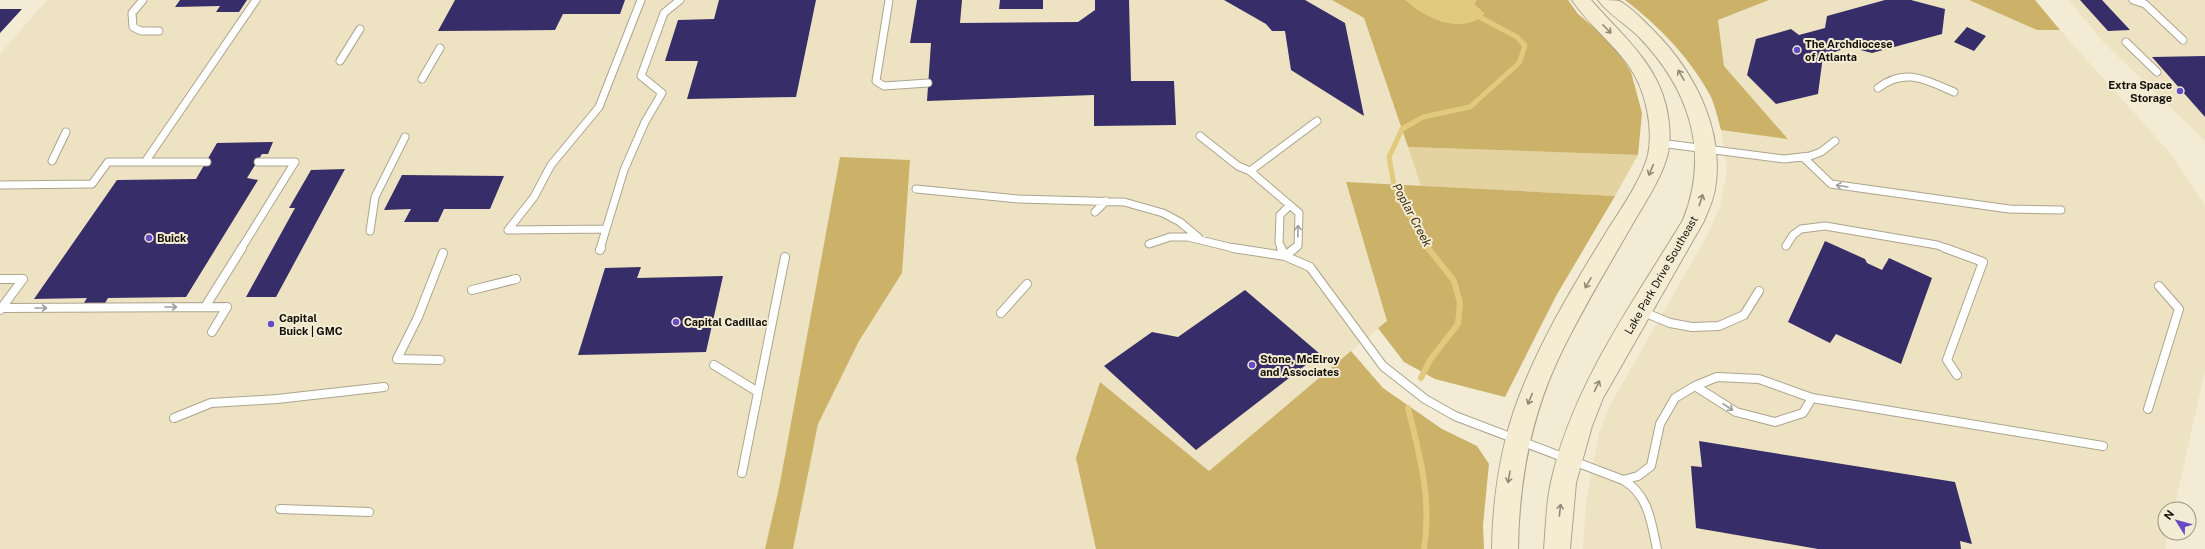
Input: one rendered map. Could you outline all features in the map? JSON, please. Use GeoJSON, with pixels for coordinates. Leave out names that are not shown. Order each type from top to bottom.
{"type":"FeatureCollection","features":[{"type":"Feature","properties":{"kind":"street"},"geometry":{"type":"LineString","coordinates":[[1505,549],[1505,513],[1517,439],[1525,412],[1546,360],[1646,182],[1658,155],[1658,115],[1653,93],[1644,72],[1625,46],[1581,0]]}},
{"type":"Feature","properties":{"kind":"street","name":"Lake Park Drive Southeast"},"geometry":{"type":"LineString","coordinates":[[1558,549],[1563,483],[1580,426],[1601,377],[1693,221],[1703,196],[1706,172],[1703,137],[1692,95],[1680,72],[1658,43],[1607,0]]}},
{"type":"Feature","properties":{"kind":"lane"},"geometry":{"type":"LineString","coordinates":[[143,0],[132,13],[133,27],[142,31],[159,31]]}},
{"type":"Feature","properties":{"kind":"lane"},"geometry":{"type":"LineString","coordinates":[[145,162],[256,0]]}},
{"type":"Feature","properties":{"kind":"lane"},"geometry":{"type":"LineString","coordinates":[[606,229],[508,230],[534,197],[551,165],[570,144],[599,106],[641,0]]}},
{"type":"Feature","properties":{"kind":"lane"},"geometry":{"type":"LineString","coordinates":[[600,250],[624,170],[646,122],[662,93],[641,76],[664,13],[680,0]]}},
{"type":"Feature","properties":{"kind":"lane"},"geometry":{"type":"LineString","coordinates":[[889,0],[876,82],[884,86],[928,83]]}},
{"type":"Feature","properties":{"kind":"lane"},"geometry":{"type":"LineString","coordinates":[[2133,0],[2145,4],[2183,40]]}},
{"type":"Feature","properties":{"kind":"lane"},"geometry":{"type":"LineString","coordinates":[[340,61],[360,29]]}},
{"type":"Feature","properties":{"kind":"lane"},"geometry":{"type":"LineString","coordinates":[[2126,42],[2157,72]]}},
{"type":"Feature","properties":{"kind":"lane"},"geometry":{"type":"LineString","coordinates":[[422,79],[440,48]]}},
{"type":"Feature","properties":{"kind":"lane"},"geometry":{"type":"LineString","coordinates":[[1878,88],[1887,80],[1900,76],[1918,77],[1954,92]]}},
{"type":"Feature","properties":{"kind":"lane"},"geometry":{"type":"LineString","coordinates":[[1250,171],[1317,121]]}},
{"type":"Feature","properties":{"kind":"lane"},"geometry":{"type":"LineString","coordinates":[[52,161],[66,132]]}},
{"type":"Feature","properties":{"kind":"lane"},"geometry":{"type":"LineString","coordinates":[[1200,136],[1238,166],[1250,171],[1299,213],[1298,246],[1285,256]]}},
{"type":"Feature","properties":{"kind":"lane"},"geometry":{"type":"LineString","coordinates":[[370,231],[375,197],[406,137]]}},
{"type":"Feature","properties":{"kind":"lane"},"geometry":{"type":"LineString","coordinates":[[1659,143],[1784,159],[1803,157],[1821,152],[1835,141]]}},
{"type":"Feature","properties":{"kind":"lane"},"geometry":{"type":"LineString","coordinates":[[1803,157],[1831,184],[2009,209],[2061,210]]}},
{"type":"Feature","properties":{"kind":"lane"},"geometry":{"type":"LineString","coordinates":[[0,184],[92,184],[108,162],[207,162]]}},
{"type":"Feature","properties":{"kind":"lane"},"geometry":{"type":"LineString","coordinates":[[205,307],[296,162],[258,162]]}},
{"type":"Feature","properties":{"kind":"lane"},"geometry":{"type":"LineString","coordinates":[[916,188],[1020,199],[1106,201],[1160,212],[1180,222],[1201,240]]}},
{"type":"Feature","properties":{"kind":"lane"},"geometry":{"type":"LineString","coordinates":[[1095,212],[1106,201]]}},
{"type":"Feature","properties":{"kind":"lane"},"geometry":{"type":"LineString","coordinates":[[1285,256],[1279,243],[1280,215],[1290,205]]}},
{"type":"Feature","properties":{"kind":"lane"},"geometry":{"type":"LineString","coordinates":[[1786,246],[1793,234],[1807,226],[1825,226],[1937,245],[1983,262],[1947,360],[1957,375]]}},
{"type":"Feature","properties":{"kind":"lane"},"geometry":{"type":"LineString","coordinates":[[1149,244],[1170,237],[1188,237],[1249,252],[1285,256],[1310,266],[1383,366],[1436,407],[1455,416],[1623,480],[1637,487],[1649,510],[1657,549]]}},
{"type":"Feature","properties":{"kind":"lane"},"geometry":{"type":"LineString","coordinates":[[440,360],[397,359],[418,317],[443,253]]}},
{"type":"Feature","properties":{"kind":"lane"},"geometry":{"type":"LineString","coordinates":[[742,473],[785,257]]}},
{"type":"Feature","properties":{"kind":"lane"},"geometry":{"type":"LineString","coordinates":[[0,279],[23,279],[1,309]]}},
{"type":"Feature","properties":{"kind":"lane"},"geometry":{"type":"LineString","coordinates":[[472,290],[516,279]]}},
{"type":"Feature","properties":{"kind":"lane"},"geometry":{"type":"LineString","coordinates":[[1001,313],[1027,284]]}},
{"type":"Feature","properties":{"kind":"lane"},"geometry":{"type":"LineString","coordinates":[[2148,409],[2179,309],[2159,286]]}},
{"type":"Feature","properties":{"kind":"lane"},"geometry":{"type":"LineString","coordinates":[[1640,311],[1670,323],[1692,327],[1719,326],[1744,315],[1759,291]]}},
{"type":"Feature","properties":{"kind":"lane"},"geometry":{"type":"LineString","coordinates":[[1,309],[227,306],[212,332]]}},
{"type":"Feature","properties":{"kind":"lane"},"geometry":{"type":"LineString","coordinates":[[714,366],[758,392]]}},
{"type":"Feature","properties":{"kind":"lane"},"geometry":{"type":"LineString","coordinates":[[1623,480],[1638,476],[1651,466],[1660,424],[1675,398],[1695,386],[1717,377],[1759,379],[1812,398],[2103,446]]}},
{"type":"Feature","properties":{"kind":"lane"},"geometry":{"type":"LineString","coordinates":[[1695,386],[1736,412],[1775,422],[1803,413],[1812,398]]}},
{"type":"Feature","properties":{"kind":"lane"},"geometry":{"type":"LineString","coordinates":[[174,418],[211,402],[277,399],[384,387]]}},
{"type":"Feature","properties":{"kind":"lane"},"geometry":{"type":"LineString","coordinates":[[280,508],[369,512]]}},
{"type":"Feature","properties":{"kind":"shaded area"},"geometry":{"type":"Polygon","coordinates":[[[47,0],[1332,0],[1364,18],[1421,186],[1346,183],[1387,321],[1209,471],[1100,382],[1076,458],[1096,549],[793,549],[818,424],[859,341],[902,273],[910,161],[840,157],[779,488],[765,549],[0,549],[0,54],[47,0]]]}},
{"type":"Feature","properties":{"kind":"shaded area"},"geometry":{"type":"Polygon","coordinates":[[[1332,0],[1406,0],[1415,8],[1443,22],[1484,14],[1474,4],[1476,0],[1568,0],[1578,14],[1611,42],[1631,72],[1642,113],[1638,155],[1408,147],[1364,18],[1332,0]]]}},
{"type":"Feature","properties":{"kind":"shaded area"},"geometry":{"type":"Polygon","coordinates":[[[1406,0],[1476,0],[1474,4],[1484,14],[1465,24],[1455,24],[1433,18],[1414,7],[1406,0]]]}},
{"type":"Feature","properties":{"kind":"shaded area"},"geometry":{"type":"Polygon","coordinates":[[[1625,0],[1769,0],[1718,20],[1724,66],[1788,139],[1721,130],[1710,95],[1693,68],[1683,55],[1650,20],[1625,0]]]}},
{"type":"Feature","properties":{"kind":"shaded area"},"geometry":{"type":"Polygon","coordinates":[[[1769,0],[1969,0],[2037,30],[2060,30],[2170,153],[2205,205],[2205,370],[2176,501],[2157,501],[2157,541],[2166,541],[2165,549],[1583,549],[1586,503],[1599,434],[1609,407],[1708,234],[1720,206],[1727,170],[1721,130],[1788,138],[1724,66],[1718,20],[1769,0]]]}},
{"type":"Feature","properties":{"kind":"shaded area"},"geometry":{"type":"Polygon","coordinates":[[[1969,0],[2035,0],[2060,30],[2037,30],[1969,0]]]}},
{"type":"Feature","properties":{"kind":"shaded area","name":"Extra Space Storage"},"geometry":{"type":"Polygon","coordinates":[[[2069,0],[2205,0],[2205,141],[2103,42],[2069,0]]]}},
{"type":"Feature","properties":{"kind":"shaded area"},"geometry":{"type":"Polygon","coordinates":[[[1408,147],[1638,155],[1615,196],[1421,186],[1408,147]]]}},
{"type":"Feature","properties":{"kind":"shaded area"},"geometry":{"type":"Polygon","coordinates":[[[840,157],[910,160],[902,273],[859,341],[818,424],[793,549],[765,549],[779,488],[840,157]]]}},
{"type":"Feature","properties":{"kind":"shaded area"},"geometry":{"type":"Polygon","coordinates":[[[1346,182],[1615,196],[1556,296],[1505,397],[1435,379],[1404,362],[1378,328],[1387,321],[1346,182]]]}},
{"type":"Feature","properties":{"kind":"shaded area"},"geometry":{"type":"Polygon","coordinates":[[[1351,351],[1383,388],[1442,429],[1477,446],[1489,464],[1483,525],[1484,549],[1096,549],[1076,458],[1100,382],[1209,471],[1351,351]]]}},
{"type":"Feature","properties":{"kind":"building"},"geometry":{"type":"Polygon","coordinates":[[[180,0],[247,0],[239,12],[216,12],[220,6],[175,7],[180,0]]]}},
{"type":"Feature","properties":{"kind":"building"},"geometry":{"type":"Polygon","coordinates":[[[455,0],[625,0],[620,14],[563,14],[555,30],[438,31],[455,0]]]}},
{"type":"Feature","properties":{"kind":"building"},"geometry":{"type":"Polygon","coordinates":[[[719,0],[816,0],[796,97],[687,99],[698,61],[665,61],[678,20],[714,19],[719,0]]]}},
{"type":"Feature","properties":{"kind":"building"},"geometry":{"type":"Polygon","coordinates":[[[917,0],[962,0],[960,23],[1078,22],[1095,10],[1095,0],[1129,0],[1131,81],[1174,81],[1176,125],[1094,126],[1094,95],[927,101],[931,43],[910,43],[917,0]]]}},
{"type":"Feature","properties":{"kind":"building"},"geometry":{"type":"Polygon","coordinates":[[[1000,0],[1043,0],[1043,9],[999,9],[1000,0]]]}},
{"type":"Feature","properties":{"kind":"building"},"geometry":{"type":"Polygon","coordinates":[[[1224,0],[1305,0],[1345,23],[1364,116],[1291,70],[1285,31],[1272,31],[1266,24],[1224,0]]]}},
{"type":"Feature","properties":{"kind":"building","name":"The Archdiocese of Atlanta"},"geometry":{"type":"Polygon","coordinates":[[[1885,0],[1911,0],[1945,9],[1942,34],[1872,53],[1849,47],[1823,56],[1818,94],[1776,104],[1747,75],[1756,39],[1791,29],[1799,35],[1825,28],[1827,16],[1885,0]]]}},
{"type":"Feature","properties":{"kind":"building"},"geometry":{"type":"Polygon","coordinates":[[[2080,0],[2102,0],[2130,30],[2108,31],[2080,0]]]}},
{"type":"Feature","properties":{"kind":"building"},"geometry":{"type":"Polygon","coordinates":[[[0,9],[22,9],[0,33],[0,9]]]}},
{"type":"Feature","properties":{"kind":"building"},"geometry":{"type":"Polygon","coordinates":[[[1967,27],[1986,36],[1974,51],[1954,42],[1967,27]]]}},
{"type":"Feature","properties":{"kind":"building"},"geometry":{"type":"Polygon","coordinates":[[[2205,56],[2205,117],[2152,57],[2205,56]]]}},
{"type":"Feature","properties":{"kind":"building","name":"Buick"},"geometry":{"type":"Polygon","coordinates":[[[273,142],[268,154],[262,154],[247,178],[258,180],[186,297],[108,298],[104,305],[82,306],[87,298],[34,299],[117,180],[196,179],[217,143],[273,142]]]}},
{"type":"Feature","properties":{"kind":"building"},"geometry":{"type":"Polygon","coordinates":[[[345,169],[276,297],[246,297],[295,208],[289,208],[311,170],[345,169]]]}},
{"type":"Feature","properties":{"kind":"building"},"geometry":{"type":"Polygon","coordinates":[[[402,175],[504,176],[490,209],[444,209],[438,222],[404,222],[411,209],[384,210],[402,175]]]}},
{"type":"Feature","properties":{"kind":"building"},"geometry":{"type":"Polygon","coordinates":[[[1825,241],[1865,259],[1867,263],[1882,270],[1889,258],[1932,278],[1901,364],[1836,334],[1830,343],[1788,322],[1825,241]]]}},
{"type":"Feature","properties":{"kind":"building"},"geometry":{"type":"Polygon","coordinates":[[[641,267],[637,278],[723,276],[706,352],[578,355],[605,268],[641,267]]]}},
{"type":"Feature","properties":{"kind":"building"},"geometry":{"type":"Polygon","coordinates":[[[1245,290],[1320,354],[1196,450],[1104,366],[1152,332],[1178,337],[1245,290]]]}},
{"type":"Feature","properties":{"kind":"building"},"geometry":{"type":"Polygon","coordinates":[[[1699,441],[1955,482],[1972,544],[1960,541],[1961,549],[1818,549],[1696,528],[1691,466],[1702,467],[1699,441]]]}},
{"type":"Feature","properties":{"kind":"waterway","name":"Poplar Creek"},"geometry":{"type":"LineString","coordinates":[[1429,249],[1423,241],[1394,185],[1389,157],[1402,129],[1423,117],[1470,107],[1519,63],[1525,46],[1517,37],[1474,14]]}},
{"type":"Feature","properties":{"kind":"waterway","name":"Poplar Creek"},"geometry":{"type":"LineString","coordinates":[[1421,378],[1430,360],[1458,324],[1460,303],[1454,281],[1428,248]]}},
{"type":"Feature","properties":{"kind":"waterway","name":"Poplar Creek"},"geometry":{"type":"LineString","coordinates":[[1408,408],[1424,478],[1427,513],[1424,549]]}},
{"type":"Feature","properties":{"kind":"place","name":"The Archdiocese of Atlanta"},"geometry":{"type":"Point","coordinates":[1797,50]}},
{"type":"Feature","properties":{"kind":"place","name":"Extra Space Storage"},"geometry":{"type":"Point","coordinates":[2180,91]}},
{"type":"Feature","properties":{"kind":"place","name":"Buick"},"geometry":{"type":"Point","coordinates":[149,238]}},
{"type":"Feature","properties":{"kind":"place","name":"Capital Cadillac"},"geometry":{"type":"Point","coordinates":[676,322]}},
{"type":"Feature","properties":{"kind":"place","name":"Capital Buick | GMC"},"geometry":{"type":"Point","coordinates":[271,324]}},
{"type":"Feature","properties":{"kind":"place","name":"Stone, McElroy and Associates"},"geometry":{"type":"Point","coordinates":[1252,365]}}]}
